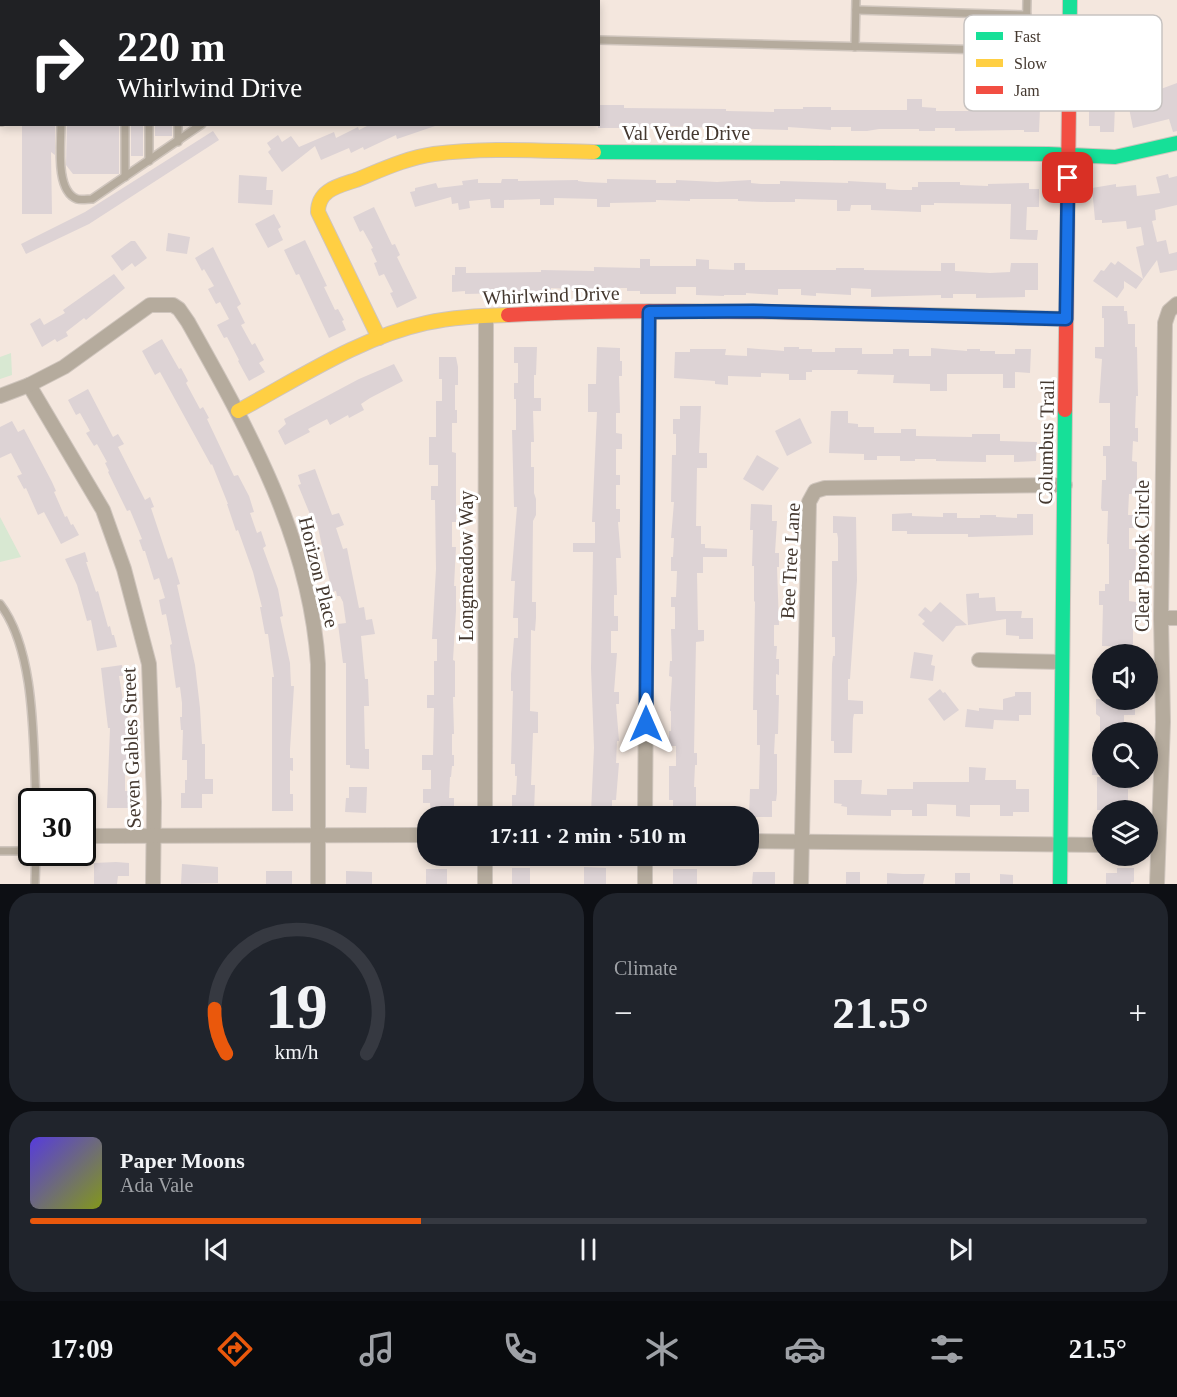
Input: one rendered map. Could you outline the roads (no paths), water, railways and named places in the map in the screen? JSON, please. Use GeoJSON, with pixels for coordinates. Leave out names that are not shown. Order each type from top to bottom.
{"type":"FeatureCollection","features":[{"type":"Feature","properties":{"kind":"street","name":"Columbus Trail"},"geometry":{"type":"LineString","coordinates":[[1070,0],[1070,15]]}},
{"type":"Feature","properties":{"kind":"street","name":"Columbus Trail"},"geometry":{"type":"LineString","coordinates":[[1060,884],[1068,111]]}},
{"type":"Feature","properties":{"kind":"street","name":"Val Verde Drive"},"geometry":{"type":"LineString","coordinates":[[379,338],[318,212],[318,204],[326,191],[406,160],[433,154],[474,151],[1115,157],[1177,142]]}},
{"type":"Feature","properties":{"kind":"street","name":"Clear Brook Circle"},"geometry":{"type":"LineString","coordinates":[[1157,800],[1163,722],[1161,618],[1165,323],[1169,311],[1177,304]]}},
{"type":"Feature","properties":{"kind":"street","name":"Horizon Place"},"geometry":{"type":"LineString","coordinates":[[29,385],[64,367],[150,305],[173,305],[179,309],[188,322],[261,457],[292,532],[316,629],[318,884]]}},
{"type":"Feature","properties":{"kind":"street","name":"Whirlwind Drive"},"geometry":{"type":"LineString","coordinates":[[238,411],[347,352],[379,338],[426,323],[486,316],[753,311],[1066,319]]}},
{"type":"Feature","properties":{"kind":"street"},"geometry":{"type":"LineString","coordinates":[[645,806],[649,312]]}},
{"type":"Feature","properties":{"kind":"street","name":"Longmeadow Way"},"geometry":{"type":"LineString","coordinates":[[485,806],[486,316]]}},
{"type":"Feature","properties":{"kind":"street"},"geometry":{"type":"LineString","coordinates":[[0,396],[29,385]]}},
{"type":"Feature","properties":{"kind":"street","name":"Seven Gables Street"},"geometry":{"type":"LineString","coordinates":[[29,385],[103,510],[124,569],[149,664],[153,884]]}},
{"type":"Feature","properties":{"kind":"street"},"geometry":{"type":"LineString","coordinates":[[1162,458],[1177,458]]}},
{"type":"Feature","properties":{"kind":"street","name":"Bee Tree Lane"},"geometry":{"type":"LineString","coordinates":[[801,884],[810,502],[814,491],[825,488],[1065,485]]}},
{"type":"Feature","properties":{"kind":"street"},"geometry":{"type":"LineString","coordinates":[[1161,618],[1177,618]]}},
{"type":"Feature","properties":{"kind":"street"},"geometry":{"type":"LineString","coordinates":[[979,660],[1062,662]]}},
{"type":"Feature","properties":{"kind":"street"},"geometry":{"type":"LineString","coordinates":[[96,836],[417,835]]}},
{"type":"Feature","properties":{"kind":"street"},"geometry":{"type":"LineString","coordinates":[[759,841],[1092,845]]}},
{"type":"Feature","properties":{"kind":"street"},"geometry":{"type":"LineString","coordinates":[[485,866],[485,884]]}},
{"type":"Feature","properties":{"kind":"street"},"geometry":{"type":"LineString","coordinates":[[645,866],[645,884]]}},
{"type":"Feature","properties":{"kind":"street","name":"Clear Brook Circle"},"geometry":{"type":"LineString","coordinates":[[1155,866],[1157,884]]}},
{"type":"Feature","properties":{"kind":"lane"},"geometry":{"type":"LineString","coordinates":[[855,47],[856,0]]}},
{"type":"Feature","properties":{"kind":"lane"},"geometry":{"type":"LineString","coordinates":[[856,10],[1026,15],[1027,0]]}},
{"type":"Feature","properties":{"kind":"lane"},"geometry":{"type":"LineString","coordinates":[[600,40],[964,50]]}},
{"type":"Feature","properties":{"kind":"lane"},"geometry":{"type":"LineString","coordinates":[[61,126],[61,177],[68,191],[78,199],[92,199],[199,126]]}},
{"type":"Feature","properties":{"kind":"lane"},"geometry":{"type":"LineString","coordinates":[[125,126],[125,177]]}},
{"type":"Feature","properties":{"kind":"lane"},"geometry":{"type":"LineString","coordinates":[[149,126],[149,161]]}},
{"type":"Feature","properties":{"kind":"lane"},"geometry":{"type":"LineString","coordinates":[[178,126],[178,142]]}},
{"type":"Feature","properties":{"kind":"lane"},"geometry":{"type":"LineString","coordinates":[[1,604],[18,638],[31,699],[35,788]]}},
{"type":"Feature","properties":{"kind":"lane"},"geometry":{"type":"LineString","coordinates":[[0,851],[18,851]]}},
{"type":"Feature","properties":{"kind":"lane"},"geometry":{"type":"LineString","coordinates":[[35,884],[36,866]]}}]}
